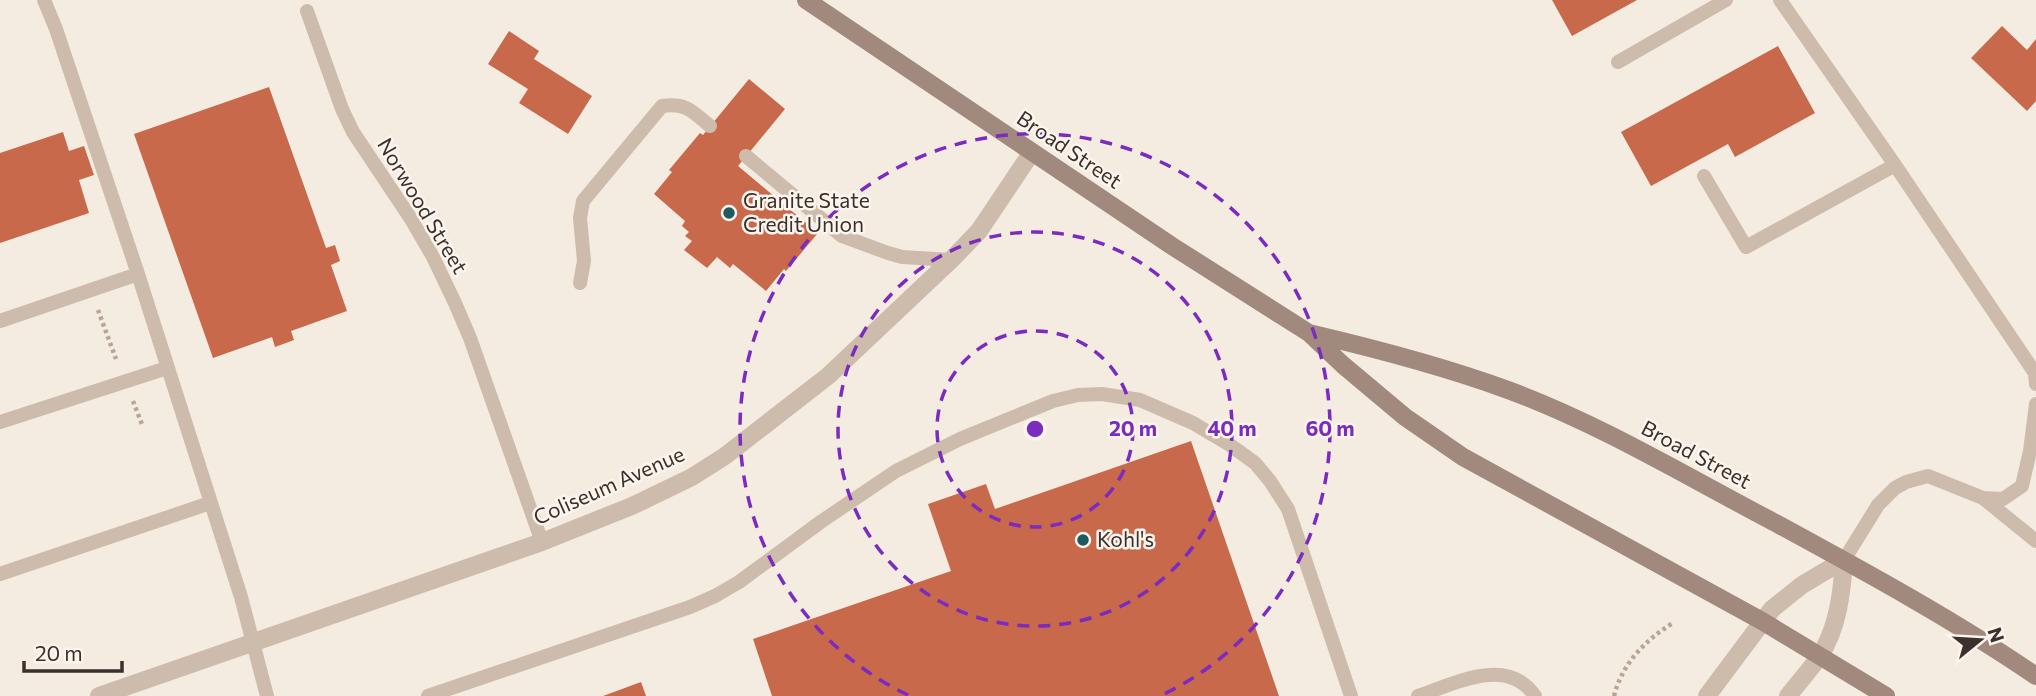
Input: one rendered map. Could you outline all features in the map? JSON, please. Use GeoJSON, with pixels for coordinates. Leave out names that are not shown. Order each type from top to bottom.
{"type":"FeatureCollection","features":[{"type":"Feature","properties":{"kind":"main road","name":"Broad Street"},"geometry":{"type":"LineString","coordinates":[[806,0],[1213,273],[1309,333],[1405,417],[1463,457],[1762,621],[1886,696]]}},
{"type":"Feature","properties":{"kind":"main road","name":"Broad Street"},"geometry":{"type":"LineString","coordinates":[[1309,333],[1451,370],[1542,404],[1614,437],[1844,560],[2036,676]]}},
{"type":"Feature","properties":{"kind":"street","name":"Coliseum Avenue"},"geometry":{"type":"LineString","coordinates":[[99,696],[542,541],[632,506],[692,477],[725,456],[828,376],[951,260],[979,231],[1032,152]]}},
{"type":"Feature","properties":{"kind":"street"},"geometry":{"type":"LineString","coordinates":[[1707,696],[1762,621],[1780,603],[1802,585],[1844,560]]}},
{"type":"Feature","properties":{"kind":"street"},"geometry":{"type":"LineString","coordinates":[[1788,696],[1820,656],[1834,624],[1844,560]]}},
{"type":"Feature","properties":{"kind":"lane"},"geometry":{"type":"LineString","coordinates":[[44,0],[138,274],[241,597],[267,696]]}},
{"type":"Feature","properties":{"kind":"lane"},"geometry":{"type":"LineString","coordinates":[[1618,62],[1726,0]]}},
{"type":"Feature","properties":{"kind":"lane"},"geometry":{"type":"LineString","coordinates":[[1780,0],[2036,375]]}},
{"type":"Feature","properties":{"kind":"lane","name":"Norwood Street"},"geometry":{"type":"LineString","coordinates":[[307,11],[342,109],[353,132],[411,219],[455,303],[542,541]]}},
{"type":"Feature","properties":{"kind":"lane"},"geometry":{"type":"LineString","coordinates":[[580,283],[584,261],[580,218],[583,201],[662,106],[676,104],[691,111],[710,126]]}},
{"type":"Feature","properties":{"kind":"lane"},"geometry":{"type":"LineString","coordinates":[[746,156],[842,236],[888,254],[951,260]]}},
{"type":"Feature","properties":{"kind":"lane"},"geometry":{"type":"LineString","coordinates":[[1704,176],[1746,247],[1895,165]]}},
{"type":"Feature","properties":{"kind":"lane"},"geometry":{"type":"LineString","coordinates":[[0,321],[138,274]]}},
{"type":"Feature","properties":{"kind":"lane"},"geometry":{"type":"LineString","coordinates":[[0,422],[167,368]]}},
{"type":"Feature","properties":{"kind":"lane"},"geometry":{"type":"LineString","coordinates":[[428,696],[690,607],[715,596],[739,582],[896,471],[960,439],[1053,401],[1078,395],[1102,394],[1140,400],[1193,423],[1255,463],[1270,481],[1288,509],[1351,696]]}},
{"type":"Feature","properties":{"kind":"lane"},"geometry":{"type":"LineString","coordinates":[[1983,498],[2003,499],[2022,486],[2036,404]]}},
{"type":"Feature","properties":{"kind":"lane"},"geometry":{"type":"LineString","coordinates":[[1844,560],[1878,505],[1895,488],[1928,476],[1983,498],[2036,541]]}},
{"type":"Feature","properties":{"kind":"lane"},"geometry":{"type":"LineString","coordinates":[[0,574],[211,503]]}},
{"type":"Feature","properties":{"kind":"lane"},"geometry":{"type":"LineString","coordinates":[[1418,696],[1482,675],[1493,674],[1524,683],[1535,696]]}},
{"type":"Feature","properties":{"kind":"path"},"geometry":{"type":"LineString","coordinates":[[98,310],[116,359]]}},
{"type":"Feature","properties":{"kind":"path"},"geometry":{"type":"LineString","coordinates":[[131,398],[143,427]]}},
{"type":"Feature","properties":{"kind":"path"},"geometry":{"type":"LineString","coordinates":[[1614,696],[1620,675],[1630,660],[1673,623]]}},
{"type":"Feature","properties":{"kind":"building"},"geometry":{"type":"Polygon","coordinates":[[[1552,0],[1637,0],[1572,36],[1552,0]]]}},
{"type":"Feature","properties":{"kind":"building"},"geometry":{"type":"Polygon","coordinates":[[[2002,26],[2027,50],[2036,39],[2036,101],[2027,111],[1971,58],[2002,26]]]}},
{"type":"Feature","properties":{"kind":"building"},"geometry":{"type":"Polygon","coordinates":[[[509,31],[539,51],[534,59],[592,96],[568,134],[519,103],[528,89],[488,64],[509,31]]]}},
{"type":"Feature","properties":{"kind":"building"},"geometry":{"type":"Polygon","coordinates":[[[1778,46],[1815,113],[1735,157],[1728,144],[1651,186],[1621,132],[1778,46]]]}},
{"type":"Feature","properties":{"kind":"building"},"geometry":{"type":"Polygon","coordinates":[[[749,79],[785,109],[738,166],[818,233],[766,291],[733,264],[730,268],[717,257],[707,268],[684,250],[692,241],[685,236],[689,232],[682,226],[685,221],[654,194],[672,172],[669,170],[700,133],[703,135],[749,79]]]}},
{"type":"Feature","properties":{"kind":"building"},"geometry":{"type":"Polygon","coordinates":[[[269,87],[326,248],[335,245],[340,261],[331,265],[347,311],[291,331],[294,340],[275,347],[272,337],[213,358],[134,134],[269,87]]]}},
{"type":"Feature","properties":{"kind":"building"},"geometry":{"type":"Polygon","coordinates":[[[63,132],[69,151],[84,146],[94,175],[79,180],[89,213],[0,243],[0,153],[63,132]]]}},
{"type":"Feature","properties":{"kind":"building","name":"Kohl's"},"geometry":{"type":"Polygon","coordinates":[[[1191,441],[1279,696],[772,696],[753,639],[951,571],[928,504],[986,484],[995,509],[1191,441]]]}},
{"type":"Feature","properties":{"kind":"building"},"geometry":{"type":"Polygon","coordinates":[[[641,682],[646,696],[603,696],[641,682]]]}},
{"type":"Feature","properties":{"kind":"place","name":"Granite State Credit Union"},"geometry":{"type":"Point","coordinates":[729,213]}},
{"type":"Feature","properties":{"kind":"place","name":"Kohl's"},"geometry":{"type":"Point","coordinates":[1083,540]}}]}
